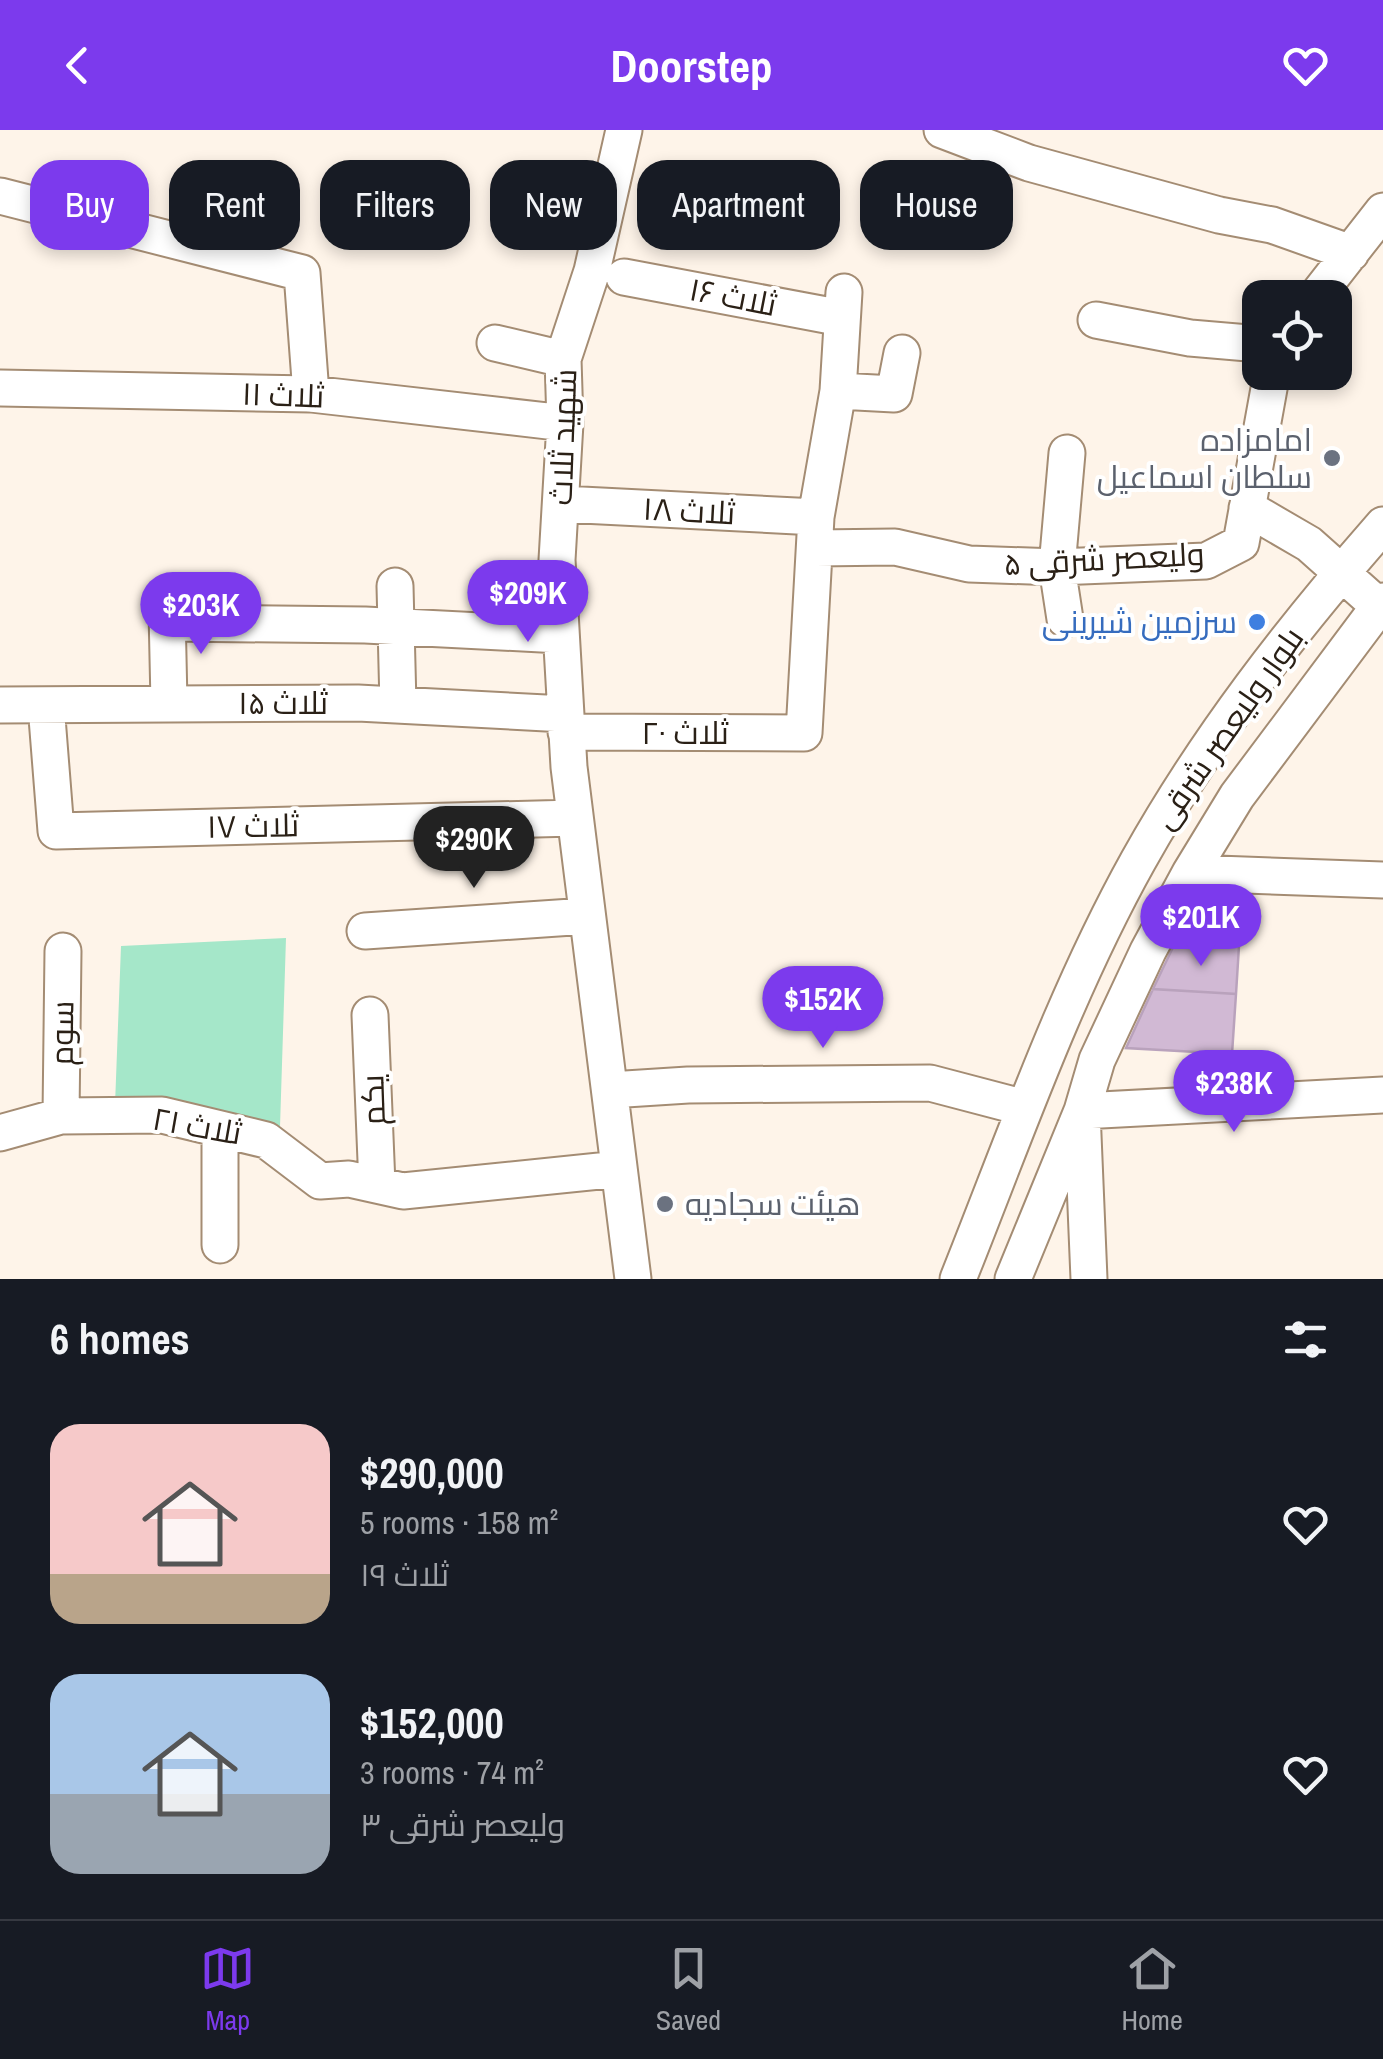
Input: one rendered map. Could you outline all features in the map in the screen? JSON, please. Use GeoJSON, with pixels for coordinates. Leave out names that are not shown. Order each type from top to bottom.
{"type":"FeatureCollection","features":[{"type":"Feature","properties":{"kind":"street","name":"شهید ثلاث"},"geometry":{"type":"LineString","coordinates":[[624,130],[592,272],[563,359],[565,423],[557,560],[575,818],[632,1279]]}},
{"type":"Feature","properties":{"kind":"street"},"geometry":{"type":"LineString","coordinates":[[942,130],[1028,163],[1219,215],[1272,225],[1352,252]]}},
{"type":"Feature","properties":{"kind":"street"},"geometry":{"type":"LineString","coordinates":[[0,196],[302,273],[312,394]]}},
{"type":"Feature","properties":{"kind":"street"},"geometry":{"type":"LineString","coordinates":[[1329,280],[1383,210]]}},
{"type":"Feature","properties":{"kind":"street","name":"ثلاث ۱۶"},"geometry":{"type":"LineString","coordinates":[[624,277],[843,305],[838,391]]}},
{"type":"Feature","properties":{"kind":"street"},"geometry":{"type":"LineString","coordinates":[[1096,320],[1190,338],[1242,342]]}},
{"type":"Feature","properties":{"kind":"street"},"geometry":{"type":"LineString","coordinates":[[495,343],[563,359]]}},
{"type":"Feature","properties":{"kind":"street"},"geometry":{"type":"LineString","coordinates":[[816,533],[838,391],[894,394],[902,353]]}},
{"type":"Feature","properties":{"kind":"street","name":"ثلاث ۱۱"},"geometry":{"type":"LineString","coordinates":[[0,388],[312,394],[565,423]]}},
{"type":"Feature","properties":{"kind":"street"},"geometry":{"type":"LineString","coordinates":[[1269,390],[1247,508],[1309,544],[1381,606]]}},
{"type":"Feature","properties":{"kind":"street"},"geometry":{"type":"LineString","coordinates":[[1065,619],[1057,566],[1067,453]]}},
{"type":"Feature","properties":{"kind":"street","name":"ثلاث ۱۸"},"geometry":{"type":"LineString","coordinates":[[562,504],[816,533]]}},
{"type":"Feature","properties":{"kind":"street","name":"ولیعصر شرقی ۵"},"geometry":{"type":"LineString","coordinates":[[816,533],[896,546],[968,564],[1057,566],[1206,561],[1241,543],[1247,508]]}},
{"type":"Feature","properties":{"kind":"street","name":"بلوار ولیعصر شرقی"},"geometry":{"type":"LineString","coordinates":[[958,1279],[1052,1040],[1155,832],[1191,771],[1246,692],[1383,525]]}},
{"type":"Feature","properties":{"kind":"street","name":"ثلاث ۲۰"},"geometry":{"type":"LineString","coordinates":[[566,723],[804,734],[816,533]]}},
{"type":"Feature","properties":{"kind":"street"},"geometry":{"type":"LineString","coordinates":[[396,586],[398,705]]}},
{"type":"Feature","properties":{"kind":"street","name":"بلوار ولیعصر شرقی"},"geometry":{"type":"LineString","coordinates":[[1013,1279],[1082,1111],[1097,1060],[1190,873],[1237,796],[1381,606]]}},
{"type":"Feature","properties":{"kind":"street"},"geometry":{"type":"LineString","coordinates":[[169,703],[168,617],[560,636]]}},
{"type":"Feature","properties":{"kind":"street","name":"ثلاث ۱۷"},"geometry":{"type":"LineString","coordinates":[[46,705],[56,830],[575,818]]}},
{"type":"Feature","properties":{"kind":"street","name":"ثلاث ۱۵"},"geometry":{"type":"LineString","coordinates":[[0,706],[398,705],[566,723]]}},
{"type":"Feature","properties":{"kind":"street"},"geometry":{"type":"LineString","coordinates":[[1190,873],[1383,880]]}},
{"type":"Feature","properties":{"kind":"street"},"geometry":{"type":"LineString","coordinates":[[365,931],[587,916]]}},
{"type":"Feature","properties":{"kind":"street","name":"سوم"},"geometry":{"type":"LineString","coordinates":[[60,1116],[63,951]]}},
{"type":"Feature","properties":{"kind":"street","name":"یکم"},"geometry":{"type":"LineString","coordinates":[[370,1015],[376,1186]]}},
{"type":"Feature","properties":{"kind":"street"},"geometry":{"type":"LineString","coordinates":[[610,1090],[688,1085],[930,1083],[1026,1108]]}},
{"type":"Feature","properties":{"kind":"street"},"geometry":{"type":"LineString","coordinates":[[1089,1279],[1082,1111],[1383,1095]]}},
{"type":"Feature","properties":{"kind":"street","name":"ثلاث ۲۱"},"geometry":{"type":"LineString","coordinates":[[0,1133],[60,1116],[162,1116],[266,1140],[320,1180],[349,1179],[403,1191],[619,1169]]}},
{"type":"Feature","properties":{"kind":"street"},"geometry":{"type":"LineString","coordinates":[[220,1128],[220,1245]]}},
{"type":"Feature","properties":{"kind":"green space"},"geometry":{"type":"Polygon","coordinates":[[[286,938],[280,1127],[188,1107],[115,1105],[121,946],[286,938]]]}},
{"type":"Feature","properties":{"kind":"building"},"geometry":{"type":"Polygon","coordinates":[[[1175,943],[1239,946],[1236,994],[1153,989],[1175,943]]]}},
{"type":"Feature","properties":{"kind":"building"},"geometry":{"type":"Polygon","coordinates":[[[1153,989],[1236,994],[1232,1054],[1126,1048],[1153,989]]]}},
{"type":"Feature","properties":{"kind":"place","name":"امامزاده سلطان اسماعیل"},"geometry":{"type":"Point","coordinates":[1332,458]}},
{"type":"Feature","properties":{"kind":"place","name":"سرزمین شیرینی"},"geometry":{"type":"Point","coordinates":[1257,622]}},
{"type":"Feature","properties":{"kind":"place","name":"هیئت سجادیه"},"geometry":{"type":"Point","coordinates":[665,1204]}}]}
